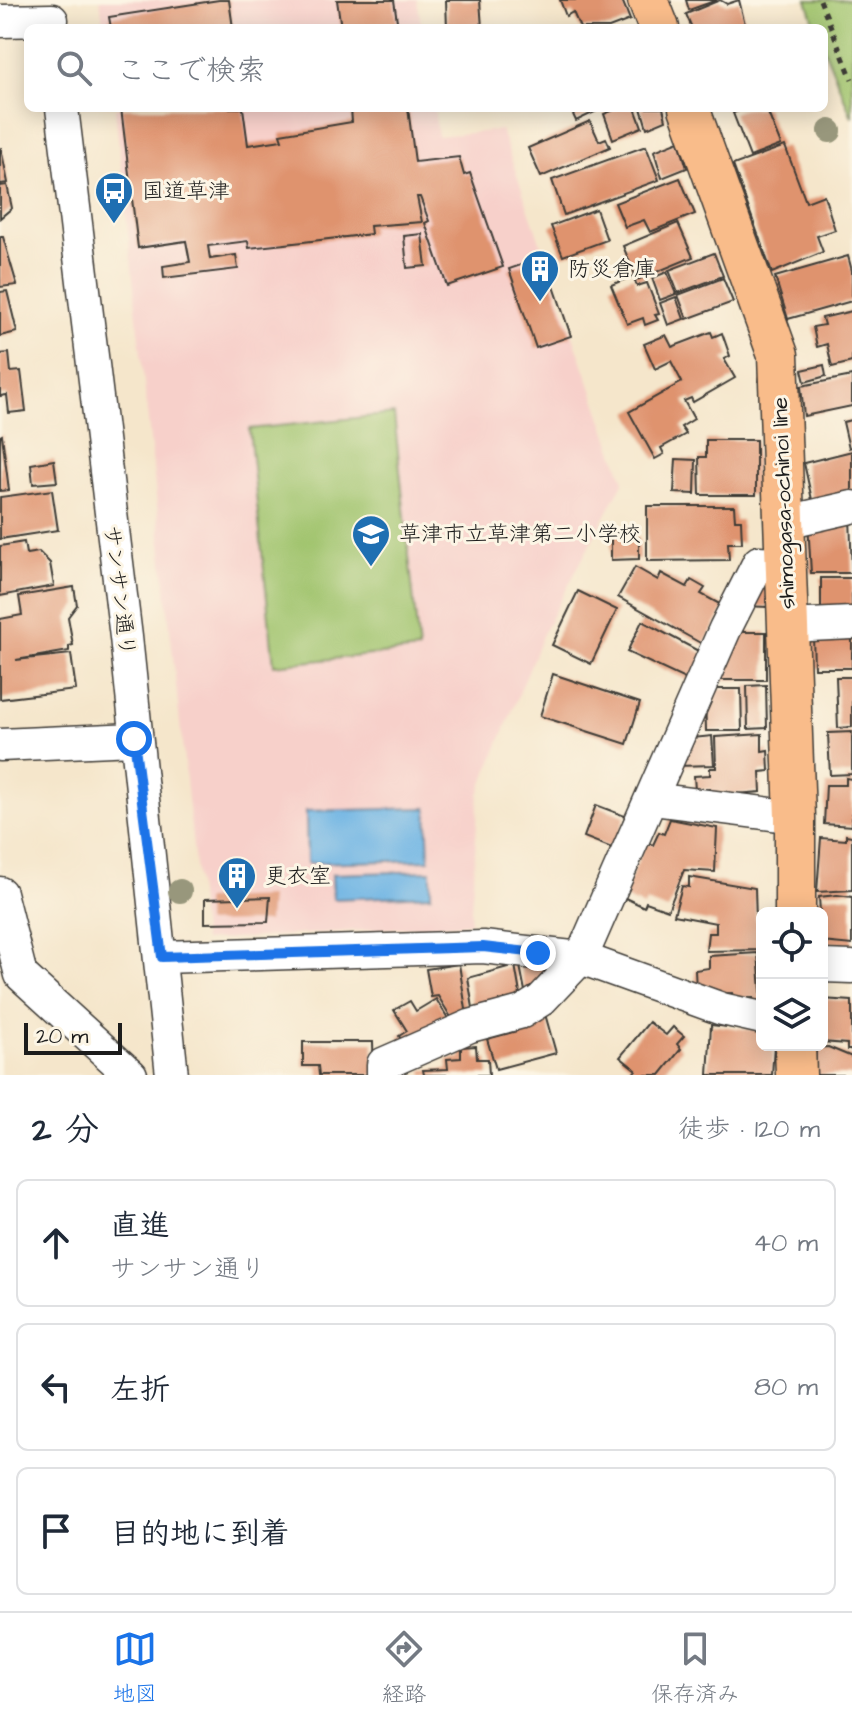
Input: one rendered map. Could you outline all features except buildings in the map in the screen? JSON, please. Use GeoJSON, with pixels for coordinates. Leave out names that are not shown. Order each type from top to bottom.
{"type":"FeatureCollection","features":[{"type":"Feature","properties":{"kind":"main road"},"geometry":{"type":"LineString","coordinates":[[648,0],[657,24]]}},
{"type":"Feature","properties":{"kind":"main road","name":"shimogasa-ochinoi line"},"geometry":{"type":"LineString","coordinates":[[690,112],[778,355],[786,522],[795,907]]}},
{"type":"Feature","properties":{"kind":"main road"},"geometry":{"type":"LineString","coordinates":[[795,1051],[796,1075]]}},
{"type":"Feature","properties":{"kind":"street"},"geometry":{"type":"LineString","coordinates":[[0,21],[52,16]]}},
{"type":"Feature","properties":{"kind":"street","name":"サンサン通り"},"geometry":{"type":"LineString","coordinates":[[62,112],[126,637],[134,739],[162,957],[172,1075]]}},
{"type":"Feature","properties":{"kind":"street"},"geometry":{"type":"LineString","coordinates":[[786,522],[852,507]]}},
{"type":"Feature","properties":{"kind":"street"},"geometry":{"type":"LineString","coordinates":[[383,1075],[383,1064],[417,1048],[470,1026],[522,1012],[541,1000],[581,958],[725,629],[759,562],[786,564]]}},
{"type":"Feature","properties":{"kind":"street"},"geometry":{"type":"LineString","coordinates":[[788,626],[852,623]]}},
{"type":"Feature","properties":{"kind":"street"},"geometry":{"type":"LineString","coordinates":[[0,745],[134,739]]}},
{"type":"Feature","properties":{"kind":"street"},"geometry":{"type":"LineString","coordinates":[[652,799],[795,817]]}},
{"type":"Feature","properties":{"kind":"street"},"geometry":{"type":"LineString","coordinates":[[0,893],[21,975],[99,1050],[131,1075]]}},
{"type":"Feature","properties":{"kind":"street"},"geometry":{"type":"LineString","coordinates":[[162,957],[483,947],[581,958],[722,1009],[756,1017]]}},
{"type":"Feature","properties":{"kind":"street"},"geometry":{"type":"LineString","coordinates":[[828,966],[852,967]]}},
{"type":"Feature","properties":{"kind":"path"},"geometry":{"type":"LineString","coordinates":[[820,0],[852,79]]}},
{"type":"Feature","properties":{"kind":"shaded area"},"geometry":{"type":"Polygon","coordinates":[[[100,0],[417,0],[421,24],[103,24],[100,0]]]}},
{"type":"Feature","properties":{"kind":"shaded area","name":"草津市立草津第二小学校"},"geometry":{"type":"Polygon","coordinates":[[[115,112],[435,112],[438,136],[501,130],[624,481],[544,631],[479,794],[470,923],[203,941],[115,112]]]}},
{"type":"Feature","properties":{"kind":"green space"},"geometry":{"type":"Polygon","coordinates":[[[807,0],[852,0],[852,117],[828,59],[828,24],[815,24],[807,0]]]}},
{"type":"Feature","properties":{"kind":"green space"},"geometry":{"type":"Polygon","coordinates":[[[394,414],[419,650],[274,665],[249,429],[394,414]]]}},
{"type":"Feature","properties":{"kind":"water"},"geometry":{"type":"Polygon","coordinates":[[[427,808],[429,860],[307,863],[306,811],[427,808]]]}},
{"type":"Feature","properties":{"kind":"water"},"geometry":{"type":"Polygon","coordinates":[[[431,871],[431,895],[333,899],[332,874],[431,871]]]}},
{"type":"Feature","properties":{"kind":"place","name":"国道草津"},"geometry":{"type":"Point","coordinates":[114,225]}},
{"type":"Feature","properties":{"kind":"place","name":"防災倉庫"},"geometry":{"type":"Point","coordinates":[540,303]}},
{"type":"Feature","properties":{"kind":"place","name":"草津市立草津第二小学校"},"geometry":{"type":"Point","coordinates":[371,568]}},
{"type":"Feature","properties":{"kind":"place","name":"更衣室"},"geometry":{"type":"Point","coordinates":[237,910]}},
{"type":"Feature","properties":{"kind":"route"},"geometry":{"type":"LineString","coordinates":[[134,739],[162,957],[483,947],[538,953]]}}]}
